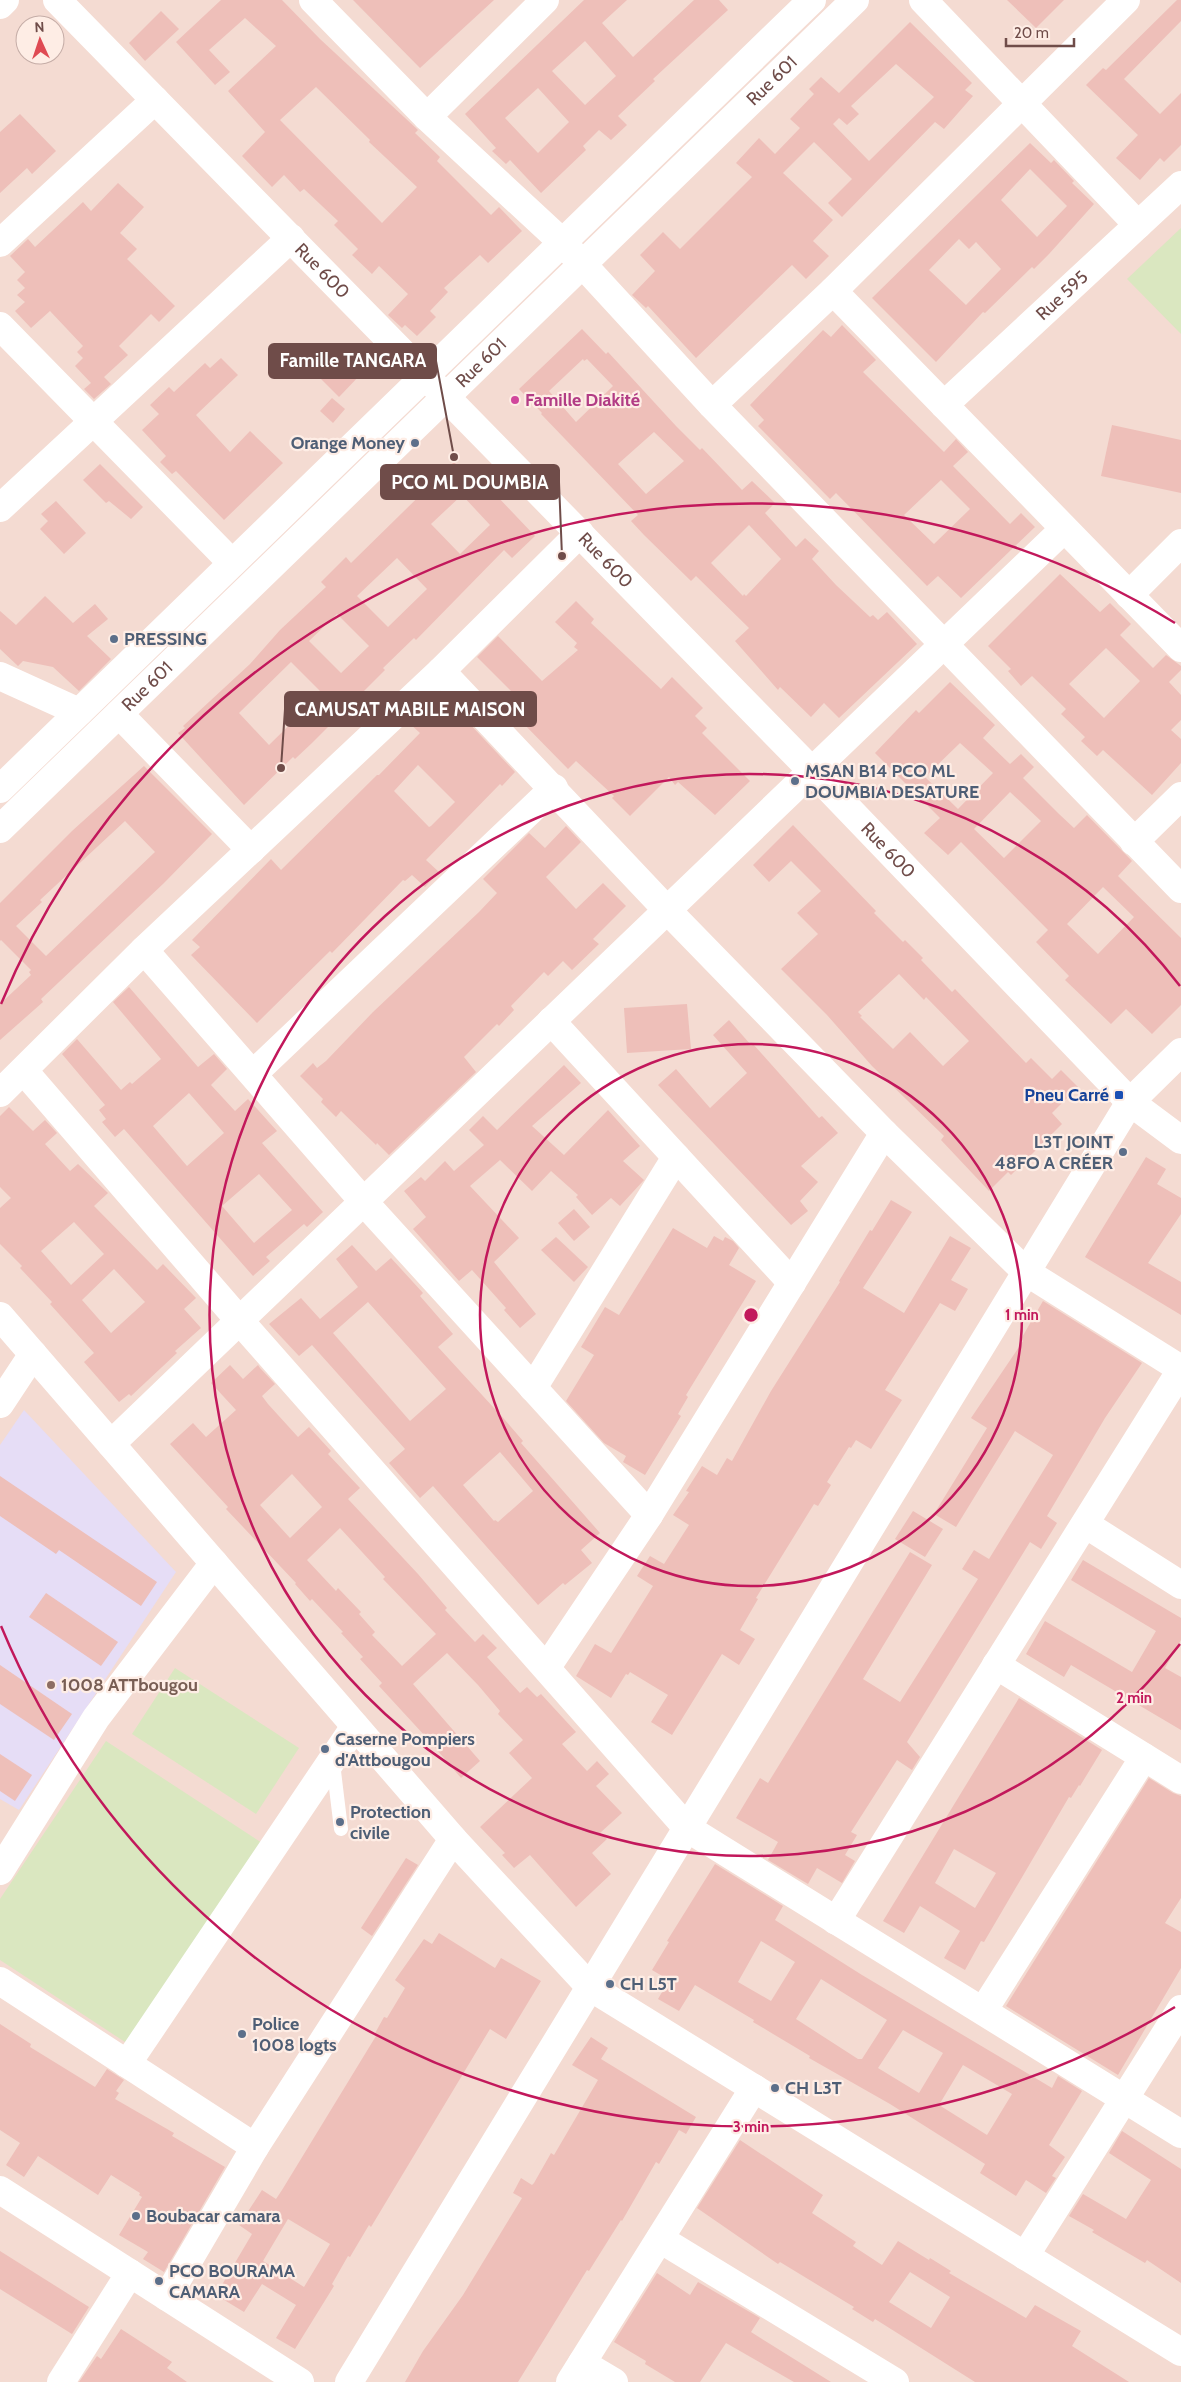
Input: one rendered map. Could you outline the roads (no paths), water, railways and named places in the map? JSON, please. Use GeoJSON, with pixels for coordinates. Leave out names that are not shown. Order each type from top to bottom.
{"type":"FeatureCollection","features":[{"type":"Feature","properties":{"kind":"street"},"geometry":{"type":"LineString","coordinates":[[0,5],[5,0]]}},
{"type":"Feature","properties":{"kind":"street","name":"Rue 600"},"geometry":{"type":"LineString","coordinates":[[58,0],[812,771],[1130,1102],[1181,1140]]}},
{"type":"Feature","properties":{"kind":"street"},"geometry":{"type":"LineString","coordinates":[[313,0],[427,117],[562,242],[712,405],[1181,889]]}},
{"type":"Feature","properties":{"kind":"street"},"geometry":{"type":"LineString","coordinates":[[427,117],[545,0]]}},
{"type":"Feature","properties":{"kind":"street","name":"Rue 601"},"geometry":{"type":"LineString","coordinates":[[0,789],[812,0]]}},
{"type":"Feature","properties":{"kind":"street","name":"Rue 601"},"geometry":{"type":"LineString","coordinates":[[0,829],[855,0]]}},
{"type":"Feature","properties":{"kind":"street"},"geometry":{"type":"LineString","coordinates":[[923,0],[1138,225]]}},
{"type":"Feature","properties":{"kind":"street"},"geometry":{"type":"LineString","coordinates":[[712,405],[833,291],[1126,0]]}},
{"type":"Feature","properties":{"kind":"street"},"geometry":{"type":"LineString","coordinates":[[0,243],[155,100]]}},
{"type":"Feature","properties":{"kind":"street","name":"Rue 595"},"geometry":{"type":"LineString","coordinates":[[944,405],[1181,185]]}},
{"type":"Feature","properties":{"kind":"street"},"geometry":{"type":"LineString","coordinates":[[0,508],[291,238]]}},
{"type":"Feature","properties":{"kind":"street"},"geometry":{"type":"LineString","coordinates":[[833,291],[1181,648]]}},
{"type":"Feature","properties":{"kind":"street"},"geometry":{"type":"LineString","coordinates":[[0,326],[232,563]]}},
{"type":"Feature","properties":{"kind":"street"},"geometry":{"type":"LineString","coordinates":[[111,1444],[1064,529]]}},
{"type":"Feature","properties":{"kind":"street"},"geometry":{"type":"LineString","coordinates":[[0,1093],[24,1072],[144,950],[441,671],[580,533]]}},
{"type":"Feature","properties":{"kind":"street"},"geometry":{"type":"LineString","coordinates":[[1129,595],[1181,543]]}},
{"type":"Feature","properties":{"kind":"street"},"geometry":{"type":"LineString","coordinates":[[441,671],[554,788],[667,910],[884,1133],[1026,1272],[1181,1370],[836,1921]]}},
{"type":"Feature","properties":{"kind":"street"},"geometry":{"type":"LineString","coordinates":[[0,676],[79,712]]}},
{"type":"Feature","properties":{"kind":"street"},"geometry":{"type":"LineString","coordinates":[[119,714],[251,850]]}},
{"type":"Feature","properties":{"kind":"street"},"geometry":{"type":"LineString","coordinates":[[253,1074],[554,788]]}},
{"type":"Feature","properties":{"kind":"street"},"geometry":{"type":"LineString","coordinates":[[1134,842],[1181,796]]}},
{"type":"Feature","properties":{"kind":"street"},"geometry":{"type":"LineString","coordinates":[[144,950],[363,1201],[649,1515]]}},
{"type":"Feature","properties":{"kind":"street"},"geometry":{"type":"LineString","coordinates":[[551,1021],[792,1283]]}},
{"type":"Feature","properties":{"kind":"street"},"geometry":{"type":"LineString","coordinates":[[349,2382],[1130,1102],[1181,1052]]}},
{"type":"Feature","properties":{"kind":"street"},"geometry":{"type":"LineString","coordinates":[[24,1072],[239,1320],[687,1828],[1181,2134]]}},
{"type":"Feature","properties":{"kind":"street"},"geometry":{"type":"LineString","coordinates":[[547,1667],[649,1515],[884,1133]]}},
{"type":"Feature","properties":{"kind":"street"},"geometry":{"type":"LineString","coordinates":[[533,1388],[676,1156]]}},
{"type":"Feature","properties":{"kind":"street"},"geometry":{"type":"LineString","coordinates":[[0,1316],[453,1839],[590,1987],[1181,2352]]}},
{"type":"Feature","properties":{"kind":"street"},"geometry":{"type":"LineString","coordinates":[[0,1404],[33,1354]]}},
{"type":"Feature","properties":{"kind":"street"},"geometry":{"type":"LineString","coordinates":[[1085,1524],[1181,1585]]}},
{"type":"Feature","properties":{"kind":"street"},"geometry":{"type":"LineString","coordinates":[[0,1871],[96,1718],[214,1563]]}},
{"type":"Feature","properties":{"kind":"street"},"geometry":{"type":"LineString","coordinates":[[996,1665],[1181,1780]]}},
{"type":"Feature","properties":{"kind":"street"},"geometry":{"type":"LineString","coordinates":[[127,2064],[355,1726]]}},
{"type":"Feature","properties":{"kind":"street"},"geometry":{"type":"LineString","coordinates":[[982,2011],[1144,1757]]}},
{"type":"Feature","properties":{"kind":"street"},"geometry":{"type":"LineString","coordinates":[[167,2297],[255,2147],[453,1839]]}},
{"type":"Feature","properties":{"kind":"street"},"geometry":{"type":"LineString","coordinates":[[0,1981],[255,2147]]}},
{"type":"Feature","properties":{"kind":"street"},"geometry":{"type":"LineString","coordinates":[[1025,2256],[1181,2009]]}},
{"type":"Feature","properties":{"kind":"street"},"geometry":{"type":"LineString","coordinates":[[614,2382],[576,2372],[754,2088]]}},
{"type":"Feature","properties":{"kind":"street"},"geometry":{"type":"LineString","coordinates":[[0,2190],[167,2297],[269,2374],[300,2382]]}},
{"type":"Feature","properties":{"kind":"street"},"geometry":{"type":"LineString","coordinates":[[660,2238],[895,2382]]}},
{"type":"Feature","properties":{"kind":"street"},"geometry":{"type":"LineString","coordinates":[[61,2382],[130,2273]]}},
{"type":"Feature","properties":{"kind":"lane"},"geometry":{"type":"LineString","coordinates":[[332,1759],[341,1829]]}},
{"type":"Feature","properties":{"kind":"place","name":"Famille Diakité"},"geometry":{"type":"Point","coordinates":[515,400]}},
{"type":"Feature","properties":{"kind":"place","name":"Orange Money"},"geometry":{"type":"Point","coordinates":[415,443]}},
{"type":"Feature","properties":{"kind":"place","name":"Famille TANGARA"},"geometry":{"type":"Point","coordinates":[454,457]}},
{"type":"Feature","properties":{"kind":"place","name":"PCO ML DOUMBIA"},"geometry":{"type":"Point","coordinates":[562,556]}},
{"type":"Feature","properties":{"kind":"place","name":"PRESSING"},"geometry":{"type":"Point","coordinates":[114,639]}},
{"type":"Feature","properties":{"kind":"place","name":"CAMUSAT MABILE MAISON"},"geometry":{"type":"Point","coordinates":[281,768]}},
{"type":"Feature","properties":{"kind":"place","name":"MSAN B14 PCO ML DOUMBIA DESATURE"},"geometry":{"type":"Point","coordinates":[795,781]}},
{"type":"Feature","properties":{"kind":"place","name":"Pneu Carré"},"geometry":{"type":"Point","coordinates":[1119,1095]}},
{"type":"Feature","properties":{"kind":"place","name":"L3T JOINT 48FO A CRÉER"},"geometry":{"type":"Point","coordinates":[1123,1152]}},
{"type":"Feature","properties":{"kind":"place","name":"1008 ATTbougou"},"geometry":{"type":"Point","coordinates":[51,1685]}},
{"type":"Feature","properties":{"kind":"place","name":"Caserne Pompiers d'Attbougou"},"geometry":{"type":"Point","coordinates":[325,1749]}},
{"type":"Feature","properties":{"kind":"place","name":"Protection civile"},"geometry":{"type":"Point","coordinates":[340,1822]}},
{"type":"Feature","properties":{"kind":"place","name":"CH L5T"},"geometry":{"type":"Point","coordinates":[610,1984]}},
{"type":"Feature","properties":{"kind":"place","name":"Police 1008 logts"},"geometry":{"type":"Point","coordinates":[242,2034]}},
{"type":"Feature","properties":{"kind":"place","name":"CH L3T"},"geometry":{"type":"Point","coordinates":[775,2088]}},
{"type":"Feature","properties":{"kind":"place","name":"Boubacar camara"},"geometry":{"type":"Point","coordinates":[136,2216]}},
{"type":"Feature","properties":{"kind":"place","name":"PCO BOURAMA CAMARA"},"geometry":{"type":"Point","coordinates":[159,2281]}}]}
